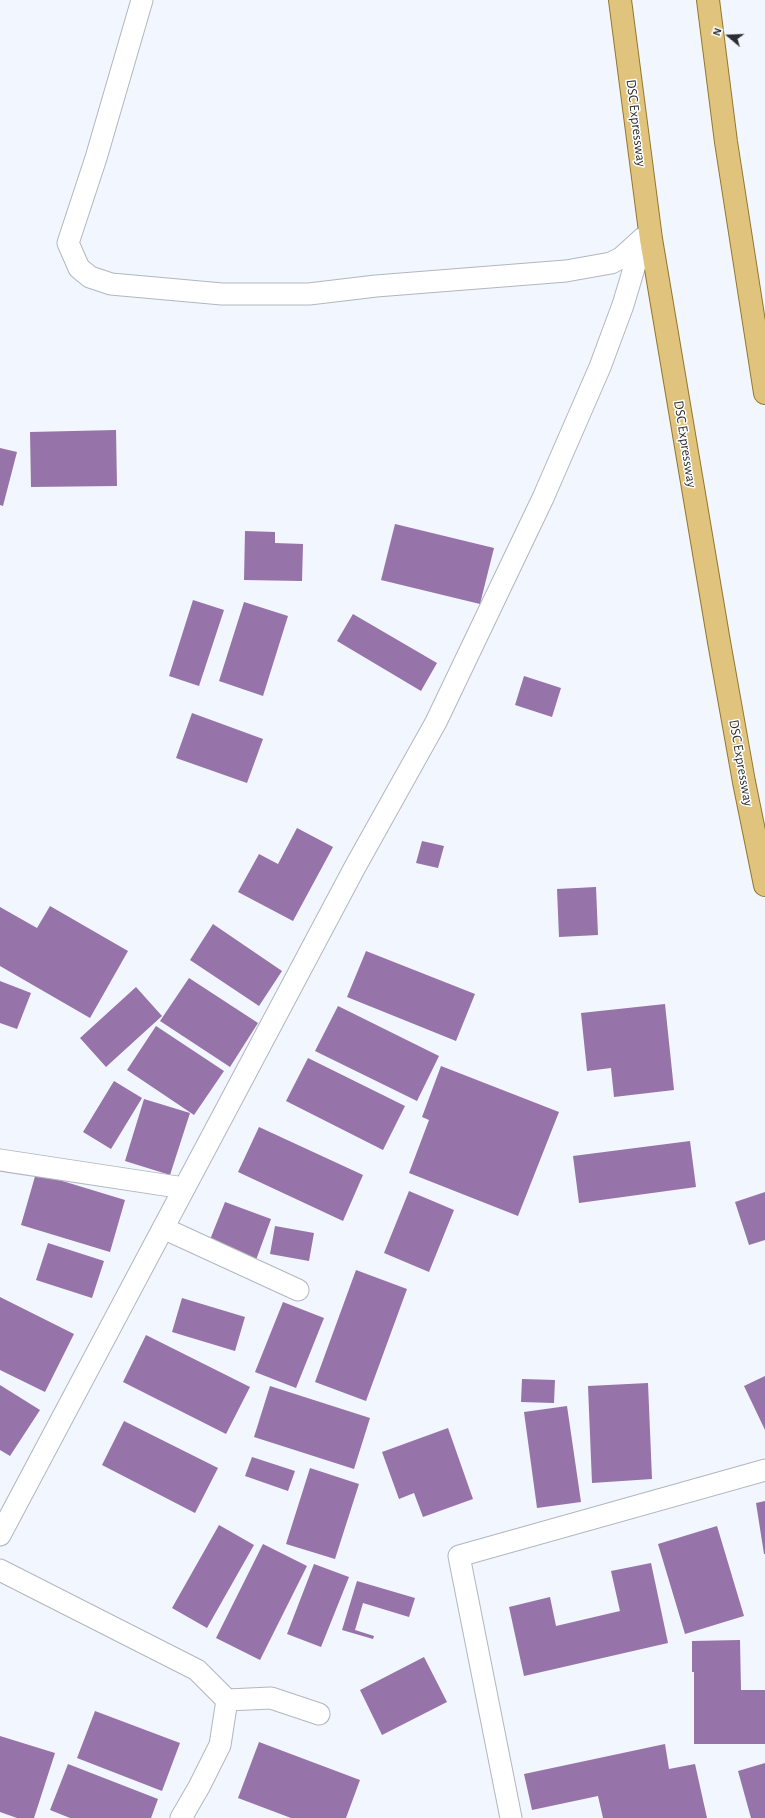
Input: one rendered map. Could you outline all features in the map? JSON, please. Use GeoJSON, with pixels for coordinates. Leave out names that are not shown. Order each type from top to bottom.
{"type":"FeatureCollection","features":[{"type":"Feature","properties":{"kind":"main road","name":"DSC Expressway"},"geometry":{"type":"LineString","coordinates":[[620,0],[651,235],[723,665],[765,885]]}},
{"type":"Feature","properties":{"kind":"main road"},"geometry":{"type":"LineString","coordinates":[[708,0],[726,142],[759,317],[765,393]]}},
{"type":"Feature","properties":{"kind":"street"},"geometry":{"type":"LineString","coordinates":[[142,0],[96,158],[68,243],[79,268],[90,277],[111,284],[214,293],[309,294],[376,286],[573,270],[611,263],[621,258],[651,235]]}},
{"type":"Feature","properties":{"kind":"street"},"geometry":{"type":"LineString","coordinates":[[0,1535],[355,867],[439,715],[543,498],[600,367],[623,305],[635,265],[641,251],[651,235]]}},
{"type":"Feature","properties":{"kind":"street"},"geometry":{"type":"LineString","coordinates":[[0,1160],[184,1188]]}},
{"type":"Feature","properties":{"kind":"street"},"geometry":{"type":"LineString","coordinates":[[162,1228],[298,1290]]}},
{"type":"Feature","properties":{"kind":"street"},"geometry":{"type":"LineString","coordinates":[[511,1818],[459,1556],[765,1470]]}},
{"type":"Feature","properties":{"kind":"street"},"geometry":{"type":"LineString","coordinates":[[0,1570],[197,1670],[227,1700],[271,1698],[318,1714]]}},
{"type":"Feature","properties":{"kind":"street"},"geometry":{"type":"LineString","coordinates":[[181,1818],[199,1787],[220,1745],[227,1700]]}},
{"type":"Feature","properties":{"kind":"building"},"geometry":{"type":"Polygon","coordinates":[[[116,430],[117,486],[31,487],[30,432],[116,430]]]}},
{"type":"Feature","properties":{"kind":"building"},"geometry":{"type":"Polygon","coordinates":[[[0,448],[17,452],[3,506],[0,505],[0,448]]]}},
{"type":"Feature","properties":{"kind":"building"},"geometry":{"type":"Polygon","coordinates":[[[395,524],[494,548],[480,604],[381,580],[395,524]]]}},
{"type":"Feature","properties":{"kind":"building"},"geometry":{"type":"Polygon","coordinates":[[[245,531],[275,532],[275,543],[303,544],[302,581],[244,580],[245,531]]]}},
{"type":"Feature","properties":{"kind":"building"},"geometry":{"type":"Polygon","coordinates":[[[193,600],[224,610],[199,686],[169,676],[193,600]]]}},
{"type":"Feature","properties":{"kind":"building"},"geometry":{"type":"Polygon","coordinates":[[[244,602],[288,616],[263,696],[219,681],[244,602]]]}},
{"type":"Feature","properties":{"kind":"building"},"geometry":{"type":"Polygon","coordinates":[[[353,614],[437,663],[421,691],[337,641],[353,614]]]}},
{"type":"Feature","properties":{"kind":"building"},"geometry":{"type":"Polygon","coordinates":[[[524,676],[561,688],[552,717],[515,705],[524,676]]]}},
{"type":"Feature","properties":{"kind":"building"},"geometry":{"type":"Polygon","coordinates":[[[192,713],[263,739],[247,783],[176,758],[192,713]]]}},
{"type":"Feature","properties":{"kind":"building"},"geometry":{"type":"Polygon","coordinates":[[[297,828],[333,847],[293,921],[238,892],[259,854],[278,864],[297,828]]]}},
{"type":"Feature","properties":{"kind":"building"},"geometry":{"type":"Polygon","coordinates":[[[422,841],[444,846],[438,868],[416,863],[422,841]]]}},
{"type":"Feature","properties":{"kind":"building"},"geometry":{"type":"Polygon","coordinates":[[[596,887],[598,935],[559,937],[557,889],[596,887]]]}},
{"type":"Feature","properties":{"kind":"building"},"geometry":{"type":"Polygon","coordinates":[[[50,906],[128,951],[90,1018],[0,966],[0,907],[37,928],[50,906]]]}},
{"type":"Feature","properties":{"kind":"building"},"geometry":{"type":"Polygon","coordinates":[[[213,924],[282,971],[259,1006],[190,960],[213,924]]]}},
{"type":"Feature","properties":{"kind":"building"},"geometry":{"type":"Polygon","coordinates":[[[366,951],[475,994],[456,1041],[347,997],[366,951]]]}},
{"type":"Feature","properties":{"kind":"building"},"geometry":{"type":"Polygon","coordinates":[[[189,978],[258,1023],[230,1067],[160,1021],[189,978]]]}},
{"type":"Feature","properties":{"kind":"building"},"geometry":{"type":"Polygon","coordinates":[[[0,981],[31,993],[17,1029],[0,1023],[0,981]]]}},
{"type":"Feature","properties":{"kind":"building"},"geometry":{"type":"Polygon","coordinates":[[[136,987],[162,1016],[106,1067],[80,1038],[136,987]]]}},
{"type":"Feature","properties":{"kind":"building"},"geometry":{"type":"Polygon","coordinates":[[[665,1004],[674,1090],[614,1097],[611,1068],[587,1071],[581,1013],[665,1004]]]}},
{"type":"Feature","properties":{"kind":"building"},"geometry":{"type":"Polygon","coordinates":[[[338,1006],[439,1056],[417,1101],[315,1051],[338,1006]]]}},
{"type":"Feature","properties":{"kind":"building"},"geometry":{"type":"Polygon","coordinates":[[[156,1026],[224,1071],[194,1115],[127,1070],[156,1026]]]}},
{"type":"Feature","properties":{"kind":"building"},"geometry":{"type":"Polygon","coordinates":[[[308,1058],[405,1106],[383,1150],[286,1101],[308,1058]]]}},
{"type":"Feature","properties":{"kind":"building"},"geometry":{"type":"Polygon","coordinates":[[[441,1066],[559,1112],[518,1216],[409,1173],[429,1120],[422,1117],[441,1066]]]}},
{"type":"Feature","properties":{"kind":"building"},"geometry":{"type":"Polygon","coordinates":[[[114,1081],[142,1098],[111,1149],[83,1132],[114,1081]]]}},
{"type":"Feature","properties":{"kind":"building"},"geometry":{"type":"Polygon","coordinates":[[[144,1099],[190,1113],[170,1175],[125,1161],[144,1099]]]}},
{"type":"Feature","properties":{"kind":"building"},"geometry":{"type":"Polygon","coordinates":[[[259,1127],[363,1175],[343,1221],[238,1172],[259,1127]]]}},
{"type":"Feature","properties":{"kind":"building"},"geometry":{"type":"Polygon","coordinates":[[[690,1141],[696,1187],[579,1203],[573,1156],[690,1141]]]}},
{"type":"Feature","properties":{"kind":"building"},"geometry":{"type":"Polygon","coordinates":[[[36,1173],[125,1200],[110,1252],[21,1225],[36,1173]]]}},
{"type":"Feature","properties":{"kind":"building"},"geometry":{"type":"Polygon","coordinates":[[[409,1191],[454,1210],[429,1272],[384,1253],[409,1191]]]}},
{"type":"Feature","properties":{"kind":"building"},"geometry":{"type":"Polygon","coordinates":[[[765,1192],[765,1240],[749,1245],[735,1202],[765,1192]]]}},
{"type":"Feature","properties":{"kind":"building"},"geometry":{"type":"Polygon","coordinates":[[[225,1202],[271,1219],[256,1260],[209,1242],[225,1202]]]}},
{"type":"Feature","properties":{"kind":"building"},"geometry":{"type":"Polygon","coordinates":[[[275,1226],[314,1233],[309,1261],[270,1254],[275,1226]]]}},
{"type":"Feature","properties":{"kind":"building"},"geometry":{"type":"Polygon","coordinates":[[[48,1243],[104,1261],[92,1298],[36,1280],[48,1243]]]}},
{"type":"Feature","properties":{"kind":"building"},"geometry":{"type":"Polygon","coordinates":[[[356,1270],[407,1289],[366,1401],[315,1382],[356,1270]]]}},
{"type":"Feature","properties":{"kind":"building"},"geometry":{"type":"Polygon","coordinates":[[[0,1297],[74,1334],[45,1392],[0,1370],[0,1297]]]}},
{"type":"Feature","properties":{"kind":"building"},"geometry":{"type":"Polygon","coordinates":[[[182,1298],[245,1317],[235,1351],[172,1332],[182,1298]]]}},
{"type":"Feature","properties":{"kind":"building"},"geometry":{"type":"Polygon","coordinates":[[[283,1302],[324,1318],[296,1388],[255,1372],[283,1302]]]}},
{"type":"Feature","properties":{"kind":"building"},"geometry":{"type":"Polygon","coordinates":[[[146,1335],[250,1387],[226,1434],[123,1382],[146,1335]]]}},
{"type":"Feature","properties":{"kind":"building"},"geometry":{"type":"Polygon","coordinates":[[[765,1376],[765,1430],[744,1386],[765,1376]]]}},
{"type":"Feature","properties":{"kind":"building"},"geometry":{"type":"Polygon","coordinates":[[[522,1379],[555,1380],[554,1403],[521,1402],[522,1379]]]}},
{"type":"Feature","properties":{"kind":"building"},"geometry":{"type":"Polygon","coordinates":[[[648,1383],[652,1479],[592,1483],[588,1386],[648,1383]]]}},
{"type":"Feature","properties":{"kind":"building"},"geometry":{"type":"Polygon","coordinates":[[[0,1385],[40,1410],[10,1456],[0,1450],[0,1385]]]}},
{"type":"Feature","properties":{"kind":"building"},"geometry":{"type":"Polygon","coordinates":[[[270,1386],[370,1418],[354,1469],[254,1437],[270,1386]]]}},
{"type":"Feature","properties":{"kind":"building"},"geometry":{"type":"Polygon","coordinates":[[[567,1406],[581,1502],[537,1508],[524,1412],[567,1406]]]}},
{"type":"Feature","properties":{"kind":"building"},"geometry":{"type":"Polygon","coordinates":[[[124,1421],[218,1468],[195,1513],[102,1465],[124,1421]]]}},
{"type":"Feature","properties":{"kind":"building"},"geometry":{"type":"Polygon","coordinates":[[[448,1428],[473,1499],[423,1517],[414,1493],[399,1499],[382,1452],[448,1428]]]}},
{"type":"Feature","properties":{"kind":"building"},"geometry":{"type":"Polygon","coordinates":[[[252,1457],[295,1471],[288,1491],[245,1476],[252,1457]]]}},
{"type":"Feature","properties":{"kind":"building"},"geometry":{"type":"Polygon","coordinates":[[[310,1468],[359,1484],[335,1559],[286,1544],[310,1468]]]}},
{"type":"Feature","properties":{"kind":"building"},"geometry":{"type":"Polygon","coordinates":[[[765,1501],[765,1554],[764,1554],[756,1503],[765,1501]]]}},
{"type":"Feature","properties":{"kind":"building"},"geometry":{"type":"Polygon","coordinates":[[[219,1525],[254,1545],[207,1628],[172,1608],[219,1525]]]}},
{"type":"Feature","properties":{"kind":"building"},"geometry":{"type":"Polygon","coordinates":[[[717,1526],[744,1616],[685,1634],[658,1544],[717,1526]]]}},
{"type":"Feature","properties":{"kind":"building"},"geometry":{"type":"Polygon","coordinates":[[[263,1544],[307,1566],[260,1660],[216,1638],[263,1544]]]}},
{"type":"Feature","properties":{"kind":"building"},"geometry":{"type":"Polygon","coordinates":[[[651,1563],[668,1643],[524,1676],[509,1607],[550,1597],[556,1626],[620,1611],[611,1571],[651,1563]]]}},
{"type":"Feature","properties":{"kind":"building"},"geometry":{"type":"Polygon","coordinates":[[[314,1564],[349,1577],[321,1647],[287,1634],[314,1564]]]}},
{"type":"Feature","properties":{"kind":"building"},"geometry":{"type":"Polygon","coordinates":[[[357,1581],[415,1598],[409,1617],[363,1603],[355,1630],[374,1636],[373,1639],[342,1630],[357,1581]]]}},
{"type":"Feature","properties":{"kind":"building"},"geometry":{"type":"Polygon","coordinates":[[[740,1640],[741,1690],[765,1690],[765,1744],[694,1744],[694,1672],[692,1672],[692,1641],[740,1640]]]}},
{"type":"Feature","properties":{"kind":"building"},"geometry":{"type":"Polygon","coordinates":[[[424,1657],[447,1702],[382,1735],[360,1690],[424,1657]]]}},
{"type":"Feature","properties":{"kind":"building"},"geometry":{"type":"Polygon","coordinates":[[[95,1711],[180,1743],[162,1791],[77,1758],[95,1711]]]}},
{"type":"Feature","properties":{"kind":"building"},"geometry":{"type":"Polygon","coordinates":[[[0,1736],[55,1753],[34,1818],[17,1818],[0,1812],[0,1736]]]}},
{"type":"Feature","properties":{"kind":"building"},"geometry":{"type":"Polygon","coordinates":[[[259,1742],[360,1780],[346,1818],[291,1818],[238,1798],[259,1742]]]}},
{"type":"Feature","properties":{"kind":"building"},"geometry":{"type":"Polygon","coordinates":[[[665,1744],[669,1769],[695,1764],[707,1818],[603,1818],[598,1796],[532,1810],[524,1774],[665,1744]]]}},
{"type":"Feature","properties":{"kind":"building"},"geometry":{"type":"Polygon","coordinates":[[[765,1763],[765,1818],[751,1818],[738,1771],[765,1763]]]}},
{"type":"Feature","properties":{"kind":"building"},"geometry":{"type":"Polygon","coordinates":[[[68,1764],[158,1799],[151,1818],[70,1818],[50,1810],[68,1764]]]}}]}
